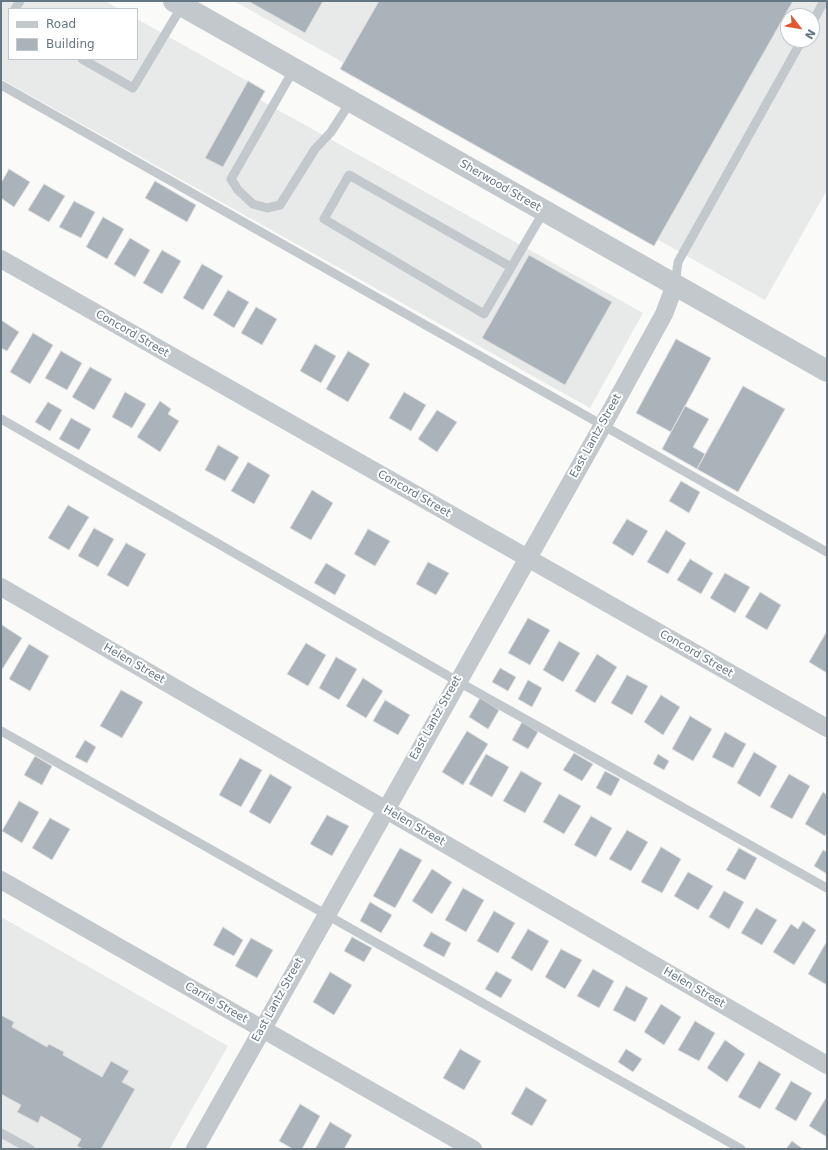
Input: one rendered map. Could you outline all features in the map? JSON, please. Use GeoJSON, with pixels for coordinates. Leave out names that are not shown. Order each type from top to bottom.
{"type":"FeatureCollection","features":[{"type":"Feature","properties":{"kind":"street","name":"Sherwood Street"},"geometry":{"type":"LineString","coordinates":[[178,3],[827,372]]}},
{"type":"Feature","properties":{"kind":"street","name":"Concord Street"},"geometry":{"type":"LineString","coordinates":[[1,259],[827,728]]}},
{"type":"Feature","properties":{"kind":"street","name":"East Lantz Street"},"geometry":{"type":"LineString","coordinates":[[195,1149],[457,681],[603,425],[664,314],[675,285]]}},
{"type":"Feature","properties":{"kind":"street","name":"Helen Street"},"geometry":{"type":"LineString","coordinates":[[1,587],[827,1065]]}},
{"type":"Feature","properties":{"kind":"street","name":"Carrie Street"},"geometry":{"type":"LineString","coordinates":[[1,880],[474,1149]]}},
{"type":"Feature","properties":{"kind":"lane"},"geometry":{"type":"LineString","coordinates":[[84,60],[133,88],[178,3]]}},
{"type":"Feature","properties":{"kind":"lane"},"geometry":{"type":"LineString","coordinates":[[675,285],[678,262],[798,48]]}},
{"type":"Feature","properties":{"kind":"lane"},"geometry":{"type":"LineString","coordinates":[[294,69],[231,179],[238,190],[253,204],[267,208],[280,205],[315,149],[331,132],[350,101]]}},
{"type":"Feature","properties":{"kind":"lane"},"geometry":{"type":"LineString","coordinates":[[1,85],[827,552]]}},
{"type":"Feature","properties":{"kind":"lane"},"geometry":{"type":"LineString","coordinates":[[511,267],[349,175],[324,219],[484,314],[544,211]]}},
{"type":"Feature","properties":{"kind":"lane"},"geometry":{"type":"LineString","coordinates":[[1,419],[457,681],[827,888]]}},
{"type":"Feature","properties":{"kind":"lane"},"geometry":{"type":"LineString","coordinates":[[1,731],[741,1149]]}},
{"type":"Feature","properties":{"kind":"lane"},"geometry":{"type":"LineString","coordinates":[[1,1133],[30,1149]]}},
{"type":"Feature","properties":{"kind":"shaded area"},"geometry":{"type":"Polygon","coordinates":[[[1,1],[105,1],[117,8],[8,8],[8,60],[138,60],[138,20],[265,91],[260,100],[643,313],[590,408],[1,79],[1,1]]]}},
{"type":"Feature","properties":{"kind":"shaded area"},"geometry":{"type":"Polygon","coordinates":[[[234,1],[827,1],[827,190],[765,300],[234,1]]]}},
{"type":"Feature","properties":{"kind":"shaded area"},"geometry":{"type":"Polygon","coordinates":[[[1,917],[228,1046],[169,1149],[1,1149],[1,917]]]}},
{"type":"Feature","properties":{"kind":"building"},"geometry":{"type":"Polygon","coordinates":[[[248,1],[323,1],[305,33],[248,1]]]}},
{"type":"Feature","properties":{"kind":"building"},"geometry":{"type":"Polygon","coordinates":[[[379,1],[793,1],[789,8],[780,8],[780,24],[654,246],[340,69],[379,1]]]}},
{"type":"Feature","properties":{"kind":"building"},"geometry":{"type":"Polygon","coordinates":[[[248,81],[265,91],[223,167],[205,158],[248,81]]]}},
{"type":"Feature","properties":{"kind":"building"},"geometry":{"type":"Polygon","coordinates":[[[9,169],[30,182],[14,207],[1,198],[1,183],[9,169]]]}},
{"type":"Feature","properties":{"kind":"building"},"geometry":{"type":"Polygon","coordinates":[[[155,181],[196,205],[187,222],[145,198],[155,181]]]}},
{"type":"Feature","properties":{"kind":"building"},"geometry":{"type":"Polygon","coordinates":[[[44,184],[65,196],[49,222],[28,210],[44,184]]]}},
{"type":"Feature","properties":{"kind":"building"},"geometry":{"type":"Polygon","coordinates":[[[74,201],[95,212],[81,238],[59,227],[74,201]]]}},
{"type":"Feature","properties":{"kind":"building"},"geometry":{"type":"Polygon","coordinates":[[[103,217],[124,229],[107,259],[86,247],[103,217]]]}},
{"type":"Feature","properties":{"kind":"building"},"geometry":{"type":"Polygon","coordinates":[[[130,238],[150,250],[135,277],[114,264],[130,238]]]}},
{"type":"Feature","properties":{"kind":"building"},"geometry":{"type":"Polygon","coordinates":[[[162,250],[181,261],[162,294],[143,283],[162,250]]]}},
{"type":"Feature","properties":{"kind":"building"},"geometry":{"type":"Polygon","coordinates":[[[529,255],[612,302],[565,385],[482,338],[529,255]]]}},
{"type":"Feature","properties":{"kind":"building"},"geometry":{"type":"Polygon","coordinates":[[[202,264],[223,276],[203,310],[183,298],[202,264]]]}},
{"type":"Feature","properties":{"kind":"building"},"geometry":{"type":"Polygon","coordinates":[[[228,290],[249,302],[234,328],[213,315],[228,290]]]}},
{"type":"Feature","properties":{"kind":"building"},"geometry":{"type":"Polygon","coordinates":[[[256,307],[277,319],[262,345],[241,333],[256,307]]]}},
{"type":"Feature","properties":{"kind":"building"},"geometry":{"type":"Polygon","coordinates":[[[1,320],[19,332],[7,351],[1,348],[1,320]]]}},
{"type":"Feature","properties":{"kind":"building"},"geometry":{"type":"Polygon","coordinates":[[[33,333],[53,345],[30,384],[10,372],[33,333]]]}},
{"type":"Feature","properties":{"kind":"building"},"geometry":{"type":"Polygon","coordinates":[[[676,339],[711,358],[671,432],[636,413],[676,339]]]}},
{"type":"Feature","properties":{"kind":"building"},"geometry":{"type":"Polygon","coordinates":[[[315,344],[336,356],[321,383],[300,371],[315,344]]]}},
{"type":"Feature","properties":{"kind":"building"},"geometry":{"type":"Polygon","coordinates":[[[61,351],[82,363],[67,390],[45,378],[61,351]]]}},
{"type":"Feature","properties":{"kind":"building"},"geometry":{"type":"Polygon","coordinates":[[[348,351],[370,364],[348,402],[326,389],[348,351]]]}},
{"type":"Feature","properties":{"kind":"building"},"geometry":{"type":"Polygon","coordinates":[[[90,367],[112,379],[94,410],[72,397],[90,367]]]}},
{"type":"Feature","properties":{"kind":"building"},"geometry":{"type":"Polygon","coordinates":[[[743,386],[785,409],[738,492],[697,469],[743,386]]]}},
{"type":"Feature","properties":{"kind":"building"},"geometry":{"type":"Polygon","coordinates":[[[125,392],[146,404],[132,428],[112,417],[125,392]]]}},
{"type":"Feature","properties":{"kind":"building"},"geometry":{"type":"Polygon","coordinates":[[[404,392],[426,405],[411,431],[389,418],[404,392]]]}},
{"type":"Feature","properties":{"kind":"building"},"geometry":{"type":"Polygon","coordinates":[[[160,401],[171,409],[168,414],[179,421],[160,452],[137,437],[160,401]]]}},
{"type":"Feature","properties":{"kind":"building"},"geometry":{"type":"Polygon","coordinates":[[[48,402],[62,410],[50,431],[35,422],[48,402]]]}},
{"type":"Feature","properties":{"kind":"building"},"geometry":{"type":"Polygon","coordinates":[[[685,406],[709,419],[693,447],[705,454],[697,469],[662,449],[685,406]]]}},
{"type":"Feature","properties":{"kind":"building"},"geometry":{"type":"Polygon","coordinates":[[[437,410],[457,422],[437,452],[418,439],[437,410]]]}},
{"type":"Feature","properties":{"kind":"building"},"geometry":{"type":"Polygon","coordinates":[[[71,418],[91,429],[79,450],[59,439],[71,418]]]}},
{"type":"Feature","properties":{"kind":"building"},"geometry":{"type":"Polygon","coordinates":[[[218,445],[239,457],[225,481],[205,470],[218,445]]]}},
{"type":"Feature","properties":{"kind":"building"},"geometry":{"type":"Polygon","coordinates":[[[248,462],[270,475],[254,504],[231,491],[248,462]]]}},
{"type":"Feature","properties":{"kind":"building"},"geometry":{"type":"Polygon","coordinates":[[[681,481],[700,492],[689,513],[669,501],[681,481]]]}},
{"type":"Feature","properties":{"kind":"building"},"geometry":{"type":"Polygon","coordinates":[[[312,490],[333,503],[311,540],[290,528],[312,490]]]}},
{"type":"Feature","properties":{"kind":"building"},"geometry":{"type":"Polygon","coordinates":[[[68,505],[89,517],[69,550],[48,538],[68,505]]]}},
{"type":"Feature","properties":{"kind":"building"},"geometry":{"type":"Polygon","coordinates":[[[627,519],[648,531],[633,556],[612,543],[627,519]]]}},
{"type":"Feature","properties":{"kind":"building"},"geometry":{"type":"Polygon","coordinates":[[[94,528],[114,539],[98,567],[78,556],[94,528]]]}},
{"type":"Feature","properties":{"kind":"building"},"geometry":{"type":"Polygon","coordinates":[[[368,529],[390,541],[375,566],[354,554],[368,529]]]}},
{"type":"Feature","properties":{"kind":"building"},"geometry":{"type":"Polygon","coordinates":[[[666,530],[686,543],[668,574],[647,562],[666,530]]]}},
{"type":"Feature","properties":{"kind":"building"},"geometry":{"type":"Polygon","coordinates":[[[126,543],[146,554],[128,587],[107,575],[126,543]]]}},
{"type":"Feature","properties":{"kind":"building"},"geometry":{"type":"Polygon","coordinates":[[[690,559],[713,573],[701,594],[677,580],[690,559]]]}},
{"type":"Feature","properties":{"kind":"building"},"geometry":{"type":"Polygon","coordinates":[[[428,562],[449,573],[436,595],[416,584],[428,562]]]}},
{"type":"Feature","properties":{"kind":"building"},"geometry":{"type":"Polygon","coordinates":[[[326,563],[346,575],[335,595],[314,583],[326,563]]]}},
{"type":"Feature","properties":{"kind":"building"},"geometry":{"type":"Polygon","coordinates":[[[725,573],[750,587],[735,613],[710,598],[725,573]]]}},
{"type":"Feature","properties":{"kind":"building"},"geometry":{"type":"Polygon","coordinates":[[[760,592],[781,605],[767,630],[745,617],[760,592]]]}},
{"type":"Feature","properties":{"kind":"building"},"geometry":{"type":"Polygon","coordinates":[[[528,618],[550,630],[530,665],[508,653],[528,618]]]}},
{"type":"Feature","properties":{"kind":"building"},"geometry":{"type":"Polygon","coordinates":[[[2,625],[22,638],[1,671],[1,626],[2,625]]]}},
{"type":"Feature","properties":{"kind":"building"},"geometry":{"type":"Polygon","coordinates":[[[827,631],[827,673],[809,662],[827,631]]]}},
{"type":"Feature","properties":{"kind":"building"},"geometry":{"type":"Polygon","coordinates":[[[559,641],[580,653],[563,682],[543,670],[559,641]]]}},
{"type":"Feature","properties":{"kind":"building"},"geometry":{"type":"Polygon","coordinates":[[[306,643],[326,655],[308,686],[287,674],[306,643]]]}},
{"type":"Feature","properties":{"kind":"building"},"geometry":{"type":"Polygon","coordinates":[[[29,644],[49,656],[30,691],[9,679],[29,644]]]}},
{"type":"Feature","properties":{"kind":"building"},"geometry":{"type":"Polygon","coordinates":[[[597,654],[617,667],[595,703],[575,691],[597,654]]]}},
{"type":"Feature","properties":{"kind":"building"},"geometry":{"type":"Polygon","coordinates":[[[336,657],[357,669],[339,700],[319,688],[336,657]]]}},
{"type":"Feature","properties":{"kind":"building"},"geometry":{"type":"Polygon","coordinates":[[[500,668],[516,677],[508,691],[492,682],[500,668]]]}},
{"type":"Feature","properties":{"kind":"building"},"geometry":{"type":"Polygon","coordinates":[[[627,675],[648,686],[632,715],[611,703],[627,675]]]}},
{"type":"Feature","properties":{"kind":"building"},"geometry":{"type":"Polygon","coordinates":[[[363,678],[383,691],[366,718],[346,706],[363,678]]]}},
{"type":"Feature","properties":{"kind":"building"},"geometry":{"type":"Polygon","coordinates":[[[528,680],[542,688],[532,707],[518,699],[528,680]]]}},
{"type":"Feature","properties":{"kind":"building"},"geometry":{"type":"Polygon","coordinates":[[[121,690],[143,702],[122,738],[100,726],[121,690]]]}},
{"type":"Feature","properties":{"kind":"building"},"geometry":{"type":"Polygon","coordinates":[[[661,695],[680,707],[663,735],[644,722],[661,695]]]}},
{"type":"Feature","properties":{"kind":"building"},"geometry":{"type":"Polygon","coordinates":[[[480,698],[499,710],[488,729],[469,717],[480,698]]]}},
{"type":"Feature","properties":{"kind":"building"},"geometry":{"type":"Polygon","coordinates":[[[385,700],[410,715],[398,735],[373,721],[385,700]]]}},
{"type":"Feature","properties":{"kind":"building"},"geometry":{"type":"Polygon","coordinates":[[[690,716],[712,729],[693,761],[672,749],[690,716]]]}},
{"type":"Feature","properties":{"kind":"building"},"geometry":{"type":"Polygon","coordinates":[[[522,722],[538,732],[528,749],[512,740],[522,722]]]}},
{"type":"Feature","properties":{"kind":"building"},"geometry":{"type":"Polygon","coordinates":[[[467,731],[488,744],[463,785],[442,772],[467,731]]]}},
{"type":"Feature","properties":{"kind":"building"},"geometry":{"type":"Polygon","coordinates":[[[725,732],[746,744],[733,768],[712,757],[725,732]]]}},
{"type":"Feature","properties":{"kind":"building"},"geometry":{"type":"Polygon","coordinates":[[[85,740],[96,747],[87,763],[75,757],[85,740]]]}},
{"type":"Feature","properties":{"kind":"building"},"geometry":{"type":"Polygon","coordinates":[[[754,752],[777,766],[760,797],[737,783],[754,752]]]}},
{"type":"Feature","properties":{"kind":"building"},"geometry":{"type":"Polygon","coordinates":[[[574,753],[593,764],[582,781],[563,770],[574,753]]]}},
{"type":"Feature","properties":{"kind":"building"},"geometry":{"type":"Polygon","coordinates":[[[486,754],[509,767],[492,797],[469,784],[486,754]]]}},
{"type":"Feature","properties":{"kind":"building"},"geometry":{"type":"Polygon","coordinates":[[[658,754],[669,761],[664,770],[653,764],[658,754]]]}},
{"type":"Feature","properties":{"kind":"building"},"geometry":{"type":"Polygon","coordinates":[[[35,756],[52,766],[42,785],[24,775],[35,756]]]}},
{"type":"Feature","properties":{"kind":"building"},"geometry":{"type":"Polygon","coordinates":[[[240,758],[262,770],[241,807],[219,795],[240,758]]]}},
{"type":"Feature","properties":{"kind":"building"},"geometry":{"type":"Polygon","coordinates":[[[521,771],[542,783],[525,813],[503,801],[521,771]]]}},
{"type":"Feature","properties":{"kind":"building"},"geometry":{"type":"Polygon","coordinates":[[[605,771],[620,779],[611,796],[596,788],[605,771]]]}},
{"type":"Feature","properties":{"kind":"building"},"geometry":{"type":"Polygon","coordinates":[[[270,774],[292,787],[270,824],[249,812],[270,774]]]}},
{"type":"Feature","properties":{"kind":"building"},"geometry":{"type":"Polygon","coordinates":[[[789,774],[810,786],[792,819],[770,807],[789,774]]]}},
{"type":"Feature","properties":{"kind":"building"},"geometry":{"type":"Polygon","coordinates":[[[823,792],[827,795],[827,832],[825,836],[805,824],[823,792]]]}},
{"type":"Feature","properties":{"kind":"building"},"geometry":{"type":"Polygon","coordinates":[[[559,794],[581,806],[564,834],[543,822],[559,794]]]}},
{"type":"Feature","properties":{"kind":"building"},"geometry":{"type":"Polygon","coordinates":[[[19,801],[39,812],[22,843],[2,831],[19,801]]]}},
{"type":"Feature","properties":{"kind":"building"},"geometry":{"type":"Polygon","coordinates":[[[327,815],[349,826],[332,856],[310,844],[327,815]]]}},
{"type":"Feature","properties":{"kind":"building"},"geometry":{"type":"Polygon","coordinates":[[[591,816],[612,828],[596,857],[574,845],[591,816]]]}},
{"type":"Feature","properties":{"kind":"building"},"geometry":{"type":"Polygon","coordinates":[[[50,818],[70,829],[52,860],[32,848],[50,818]]]}},
{"type":"Feature","properties":{"kind":"building"},"geometry":{"type":"Polygon","coordinates":[[[627,830],[648,842],[631,871],[609,859],[627,830]]]}},
{"type":"Feature","properties":{"kind":"building"},"geometry":{"type":"Polygon","coordinates":[[[661,847],[681,859],[662,893],[641,882],[661,847]]]}},
{"type":"Feature","properties":{"kind":"building"},"geometry":{"type":"Polygon","coordinates":[[[400,848],[422,860],[395,908],[373,896],[400,848]]]}},
{"type":"Feature","properties":{"kind":"building"},"geometry":{"type":"Polygon","coordinates":[[[739,848],[757,858],[745,880],[726,870],[739,848]]]}},
{"type":"Feature","properties":{"kind":"building"},"geometry":{"type":"Polygon","coordinates":[[[823,850],[827,852],[827,874],[814,866],[823,850]]]}},
{"type":"Feature","properties":{"kind":"building"},"geometry":{"type":"Polygon","coordinates":[[[432,869],[452,882],[432,914],[412,901],[432,869]]]}},
{"type":"Feature","properties":{"kind":"building"},"geometry":{"type":"Polygon","coordinates":[[[688,872],[713,886],[698,910],[674,896],[688,872]]]}},
{"type":"Feature","properties":{"kind":"building"},"geometry":{"type":"Polygon","coordinates":[[[463,888],[484,900],[466,932],[445,920],[463,888]]]}},
{"type":"Feature","properties":{"kind":"building"},"geometry":{"type":"Polygon","coordinates":[[[724,891],[744,902],[729,929],[709,917],[724,891]]]}},
{"type":"Feature","properties":{"kind":"building"},"geometry":{"type":"Polygon","coordinates":[[[370,902],[392,915],[381,933],[360,921],[370,902]]]}},
{"type":"Feature","properties":{"kind":"building"},"geometry":{"type":"Polygon","coordinates":[[[756,908],[777,920],[762,945],[741,933],[756,908]]]}},
{"type":"Feature","properties":{"kind":"building"},"geometry":{"type":"Polygon","coordinates":[[[494,911],[515,923],[498,953],[477,941],[494,911]]]}},
{"type":"Feature","properties":{"kind":"building"},"geometry":{"type":"Polygon","coordinates":[[[803,921],[816,930],[794,965],[773,952],[791,924],[798,929],[803,921]]]}},
{"type":"Feature","properties":{"kind":"building"},"geometry":{"type":"Polygon","coordinates":[[[223,927],[243,940],[234,956],[213,945],[223,927]]]}},
{"type":"Feature","properties":{"kind":"building"},"geometry":{"type":"Polygon","coordinates":[[[528,929],[549,941],[532,971],[511,958],[528,929]]]}},
{"type":"Feature","properties":{"kind":"building"},"geometry":{"type":"Polygon","coordinates":[[[431,932],[451,943],[444,957],[423,946],[431,932]]]}},
{"type":"Feature","properties":{"kind":"building"},"geometry":{"type":"Polygon","coordinates":[[[352,937],[372,948],[364,962],[344,951],[352,937]]]}},
{"type":"Feature","properties":{"kind":"building"},"geometry":{"type":"Polygon","coordinates":[[[251,938],[273,950],[257,978],[235,966],[251,938]]]}},
{"type":"Feature","properties":{"kind":"building"},"geometry":{"type":"Polygon","coordinates":[[[827,941],[827,985],[808,974],[827,941]]]}},
{"type":"Feature","properties":{"kind":"building"},"geometry":{"type":"Polygon","coordinates":[[[561,949],[582,960],[565,989],[545,977],[561,949]]]}},
{"type":"Feature","properties":{"kind":"building"},"geometry":{"type":"Polygon","coordinates":[[[593,969],[614,981],[599,1008],[577,996],[593,969]]]}},
{"type":"Feature","properties":{"kind":"building"},"geometry":{"type":"Polygon","coordinates":[[[496,971],[512,980],[501,998],[485,989],[496,971]]]}},
{"type":"Feature","properties":{"kind":"building"},"geometry":{"type":"Polygon","coordinates":[[[330,972],[352,985],[334,1015],[313,1002],[330,972]]]}},
{"type":"Feature","properties":{"kind":"building"},"geometry":{"type":"Polygon","coordinates":[[[626,986],[648,998],[635,1022],[613,1010],[626,986]]]}},
{"type":"Feature","properties":{"kind":"building"},"geometry":{"type":"Polygon","coordinates":[[[661,1004],[681,1017],[664,1045],[644,1032],[661,1004]]]}},
{"type":"Feature","properties":{"kind":"building"},"geometry":{"type":"Polygon","coordinates":[[[1,1015],[14,1022],[12,1027],[47,1047],[49,1044],[64,1052],[63,1055],[102,1077],[111,1061],[129,1071],[122,1082],[135,1089],[101,1149],[83,1149],[77,1146],[81,1139],[41,1116],[38,1123],[17,1112],[21,1105],[1,1094],[1,1015]]]}},
{"type":"Feature","properties":{"kind":"building"},"geometry":{"type":"Polygon","coordinates":[[[695,1021],[715,1033],[699,1061],[678,1050],[695,1021]]]}},
{"type":"Feature","properties":{"kind":"building"},"geometry":{"type":"Polygon","coordinates":[[[725,1040],[745,1054],[727,1082],[707,1068],[725,1040]]]}},
{"type":"Feature","properties":{"kind":"building"},"geometry":{"type":"Polygon","coordinates":[[[460,1049],[481,1061],[464,1090],[443,1078],[460,1049]]]}},
{"type":"Feature","properties":{"kind":"building"},"geometry":{"type":"Polygon","coordinates":[[[626,1049],[642,1059],[633,1072],[618,1062],[626,1049]]]}},
{"type":"Feature","properties":{"kind":"building"},"geometry":{"type":"Polygon","coordinates":[[[759,1061],[781,1074],[760,1109],[738,1097],[759,1061]]]}},
{"type":"Feature","properties":{"kind":"building"},"geometry":{"type":"Polygon","coordinates":[[[791,1081],[812,1093],[796,1121],[775,1109],[791,1081]]]}},
{"type":"Feature","properties":{"kind":"building"},"geometry":{"type":"Polygon","coordinates":[[[526,1087],[547,1100],[532,1126],[511,1114],[526,1087]]]}},
{"type":"Feature","properties":{"kind":"building"},"geometry":{"type":"Polygon","coordinates":[[[826,1098],[827,1099],[827,1137],[809,1126],[826,1098]]]}},
{"type":"Feature","properties":{"kind":"building"},"geometry":{"type":"Polygon","coordinates":[[[300,1104],[320,1116],[302,1149],[293,1149],[279,1141],[300,1104]]]}},
{"type":"Feature","properties":{"kind":"building"},"geometry":{"type":"Polygon","coordinates":[[[330,1122],[352,1135],[344,1149],[315,1149],[330,1122]]]}},
{"type":"Feature","properties":{"kind":"building"},"geometry":{"type":"Polygon","coordinates":[[[792,1141],[803,1149],[786,1149],[792,1141]]]}}]}
